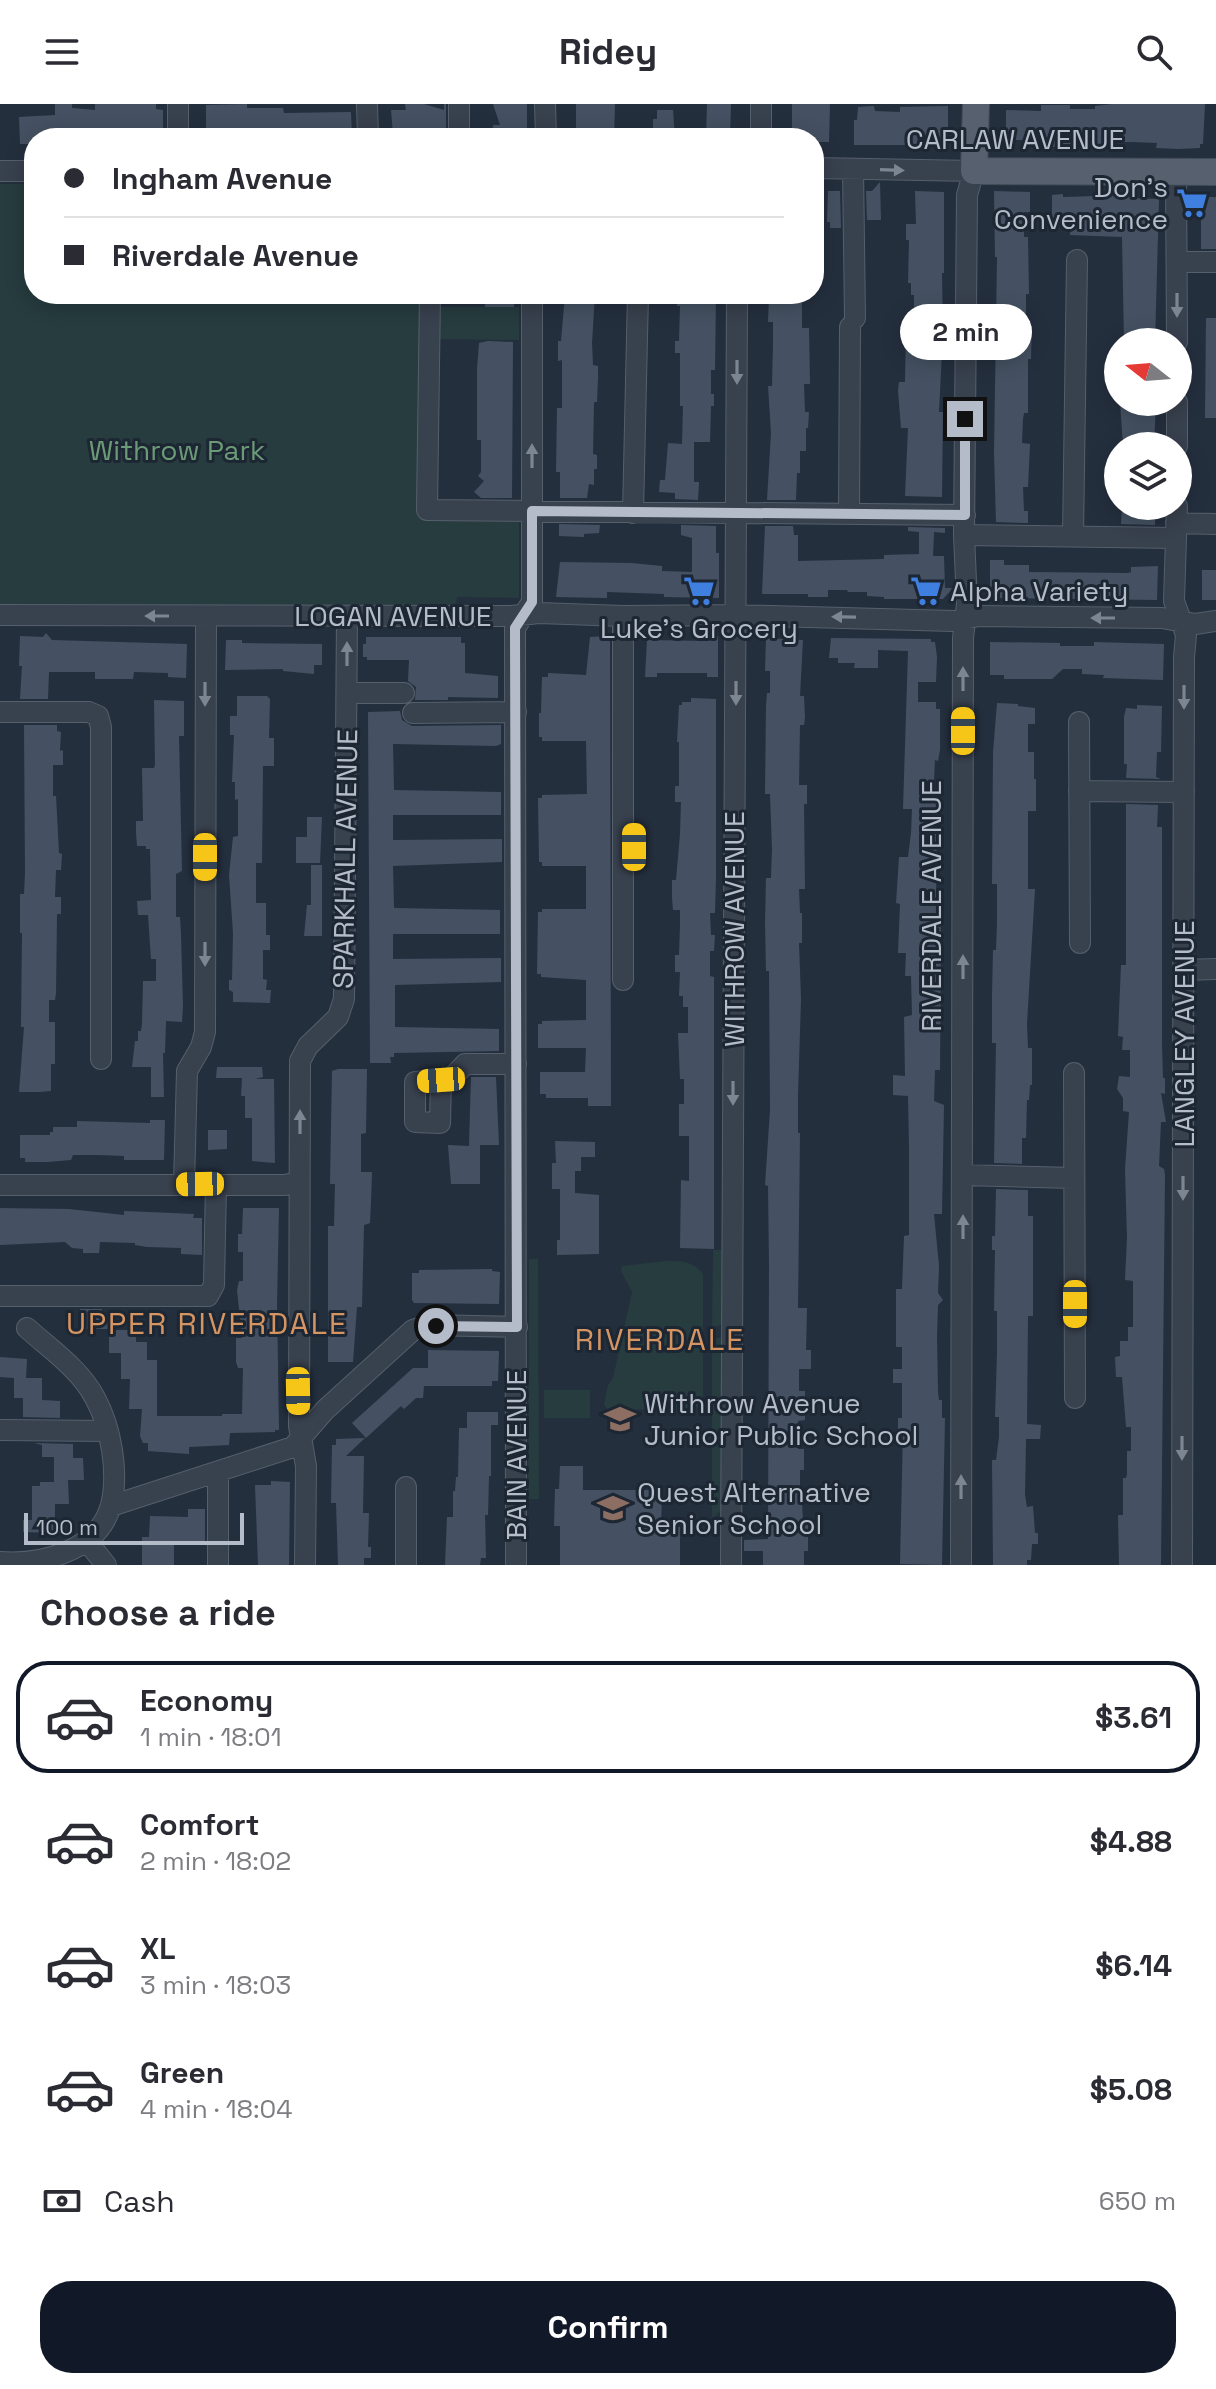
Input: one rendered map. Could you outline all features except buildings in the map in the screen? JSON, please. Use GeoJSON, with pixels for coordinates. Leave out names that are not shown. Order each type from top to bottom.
{"type":"FeatureCollection","features":[{"type":"Feature","properties":{"kind":"main road","name":"RIVERDALE AVENUE"},"geometry":{"type":"LineString","coordinates":[[974,171],[976,104]]}},
{"type":"Feature","properties":{"kind":"main road","name":"CARLAW AVENUE"},"geometry":{"type":"LineString","coordinates":[[974,171],[1216,172]]}},
{"type":"Feature","properties":{"kind":"street"},"geometry":{"type":"LineString","coordinates":[[178,104],[178,128]]}},
{"type":"Feature","properties":{"kind":"street"},"geometry":{"type":"LineString","coordinates":[[367,104],[368,128]]}},
{"type":"Feature","properties":{"kind":"street"},"geometry":{"type":"LineString","coordinates":[[459,104],[459,128]]}},
{"type":"Feature","properties":{"kind":"street"},"geometry":{"type":"LineString","coordinates":[[545,104],[546,128]]}},
{"type":"Feature","properties":{"kind":"street"},"geometry":{"type":"LineString","coordinates":[[761,104],[761,128]]}},
{"type":"Feature","properties":{"kind":"street","name":"CARLAW AVENUE"},"geometry":{"type":"LineString","coordinates":[[824,168],[974,171]]}},
{"type":"Feature","properties":{"kind":"street"},"geometry":{"type":"LineString","coordinates":[[849,514],[853,169]]}},
{"type":"Feature","properties":{"kind":"street"},"geometry":{"type":"LineString","coordinates":[[0,171],[24,171]]}},
{"type":"Feature","properties":{"kind":"street","name":"RIVERDALE AVENUE"},"geometry":{"type":"LineString","coordinates":[[961,1565],[967,195],[974,171]]}},
{"type":"Feature","properties":{"kind":"street"},"geometry":{"type":"LineString","coordinates":[[1176,171],[1177,328]]}},
{"type":"Feature","properties":{"kind":"street"},"geometry":{"type":"LineString","coordinates":[[1073,536],[1077,260]]}},
{"type":"Feature","properties":{"kind":"street"},"geometry":{"type":"LineString","coordinates":[[1177,262],[1216,262]]}},
{"type":"Feature","properties":{"kind":"street"},"geometry":{"type":"LineString","coordinates":[[430,304],[427,510],[849,514],[1073,536],[1176,522],[1216,524]]}},
{"type":"Feature","properties":{"kind":"street","name":"BAIN AVENUE"},"geometry":{"type":"LineString","coordinates":[[516,1565],[515,628],[532,602],[532,304]]}},
{"type":"Feature","properties":{"kind":"street"},"geometry":{"type":"LineString","coordinates":[[633,513],[638,304]]}},
{"type":"Feature","properties":{"kind":"street","name":"WITHROW AVENUE"},"geometry":{"type":"LineString","coordinates":[[731,1565],[737,304]]}},
{"type":"Feature","properties":{"kind":"street","name":"LANGLEY AVENUE"},"geometry":{"type":"LineString","coordinates":[[1176,522],[1174,601],[1186,635],[1182,1565]]}},
{"type":"Feature","properties":{"kind":"street","name":"LOGAN AVENUE"},"geometry":{"type":"LineString","coordinates":[[0,615],[523,616],[539,613],[964,620],[979,616],[1162,618],[1195,624],[1216,621]]}},
{"type":"Feature","properties":{"kind":"street"},"geometry":{"type":"LineString","coordinates":[[184,1184],[187,1071],[201,1047],[205,1032],[206,616]]}},
{"type":"Feature","properties":{"kind":"street","name":"SPARKHALL AVENUE"},"geometry":{"type":"LineString","coordinates":[[305,1565],[306,1466],[301,1441],[298,1362],[301,1056],[338,1017],[346,984],[347,616]]}},
{"type":"Feature","properties":{"kind":"street"},"geometry":{"type":"LineString","coordinates":[[629,616],[634,847]]}},
{"type":"Feature","properties":{"kind":"street"},"geometry":{"type":"LineString","coordinates":[[623,980],[629,616]]}},
{"type":"Feature","properties":{"kind":"street"},"geometry":{"type":"LineString","coordinates":[[347,693],[404,693]]}},
{"type":"Feature","properties":{"kind":"street"},"geometry":{"type":"LineString","coordinates":[[0,712],[89,712],[98,716],[101,727],[101,1059]]}},
{"type":"Feature","properties":{"kind":"street"},"geometry":{"type":"LineString","coordinates":[[413,713],[516,712]]}},
{"type":"Feature","properties":{"kind":"street"},"geometry":{"type":"LineString","coordinates":[[1079,722],[1080,943]]}},
{"type":"Feature","properties":{"kind":"street"},"geometry":{"type":"LineString","coordinates":[[1079,791],[1184,792]]}},
{"type":"Feature","properties":{"kind":"street"},"geometry":{"type":"LineString","coordinates":[[1184,970],[1216,969]]}},
{"type":"Feature","properties":{"kind":"street"},"geometry":{"type":"LineString","coordinates":[[441,1080],[451,1079],[465,1064],[516,1064]]}},
{"type":"Feature","properties":{"kind":"street"},"geometry":{"type":"LineString","coordinates":[[1074,1073],[1075,1398]]}},
{"type":"Feature","properties":{"kind":"street"},"geometry":{"type":"LineString","coordinates":[[963,1175],[1074,1178]]}},
{"type":"Feature","properties":{"kind":"street"},"geometry":{"type":"LineString","coordinates":[[0,1185],[285,1185],[299,1182]]}},
{"type":"Feature","properties":{"kind":"street"},"geometry":{"type":"LineString","coordinates":[[0,1296],[208,1296],[214,1285],[216,1184]]}},
{"type":"Feature","properties":{"kind":"street"},"geometry":{"type":"LineString","coordinates":[[111,1506],[284,1452],[301,1441],[325,1410],[413,1330],[428,1325],[517,1327]]}},
{"type":"Feature","properties":{"kind":"street"},"geometry":{"type":"LineString","coordinates":[[0,1562],[42,1563],[63,1554],[98,1530],[111,1506],[114,1468],[108,1431],[96,1398],[83,1380],[27,1328]]}},
{"type":"Feature","properties":{"kind":"street"},"geometry":{"type":"LineString","coordinates":[[0,1430],[108,1431]]}},
{"type":"Feature","properties":{"kind":"street"},"geometry":{"type":"LineString","coordinates":[[218,1472],[218,1565]]}},
{"type":"Feature","properties":{"kind":"street"},"geometry":{"type":"LineString","coordinates":[[406,1487],[406,1565]]}},
{"type":"Feature","properties":{"kind":"street"},"geometry":{"type":"LineString","coordinates":[[86,1540],[106,1565]]}},
{"type":"Feature","properties":{"kind":"green space","name":"Withrow Park"},"geometry":{"type":"Polygon","coordinates":[[[0,184],[24,184],[24,304],[424,304],[423,513],[519,515],[519,598],[457,597],[455,607],[0,607],[0,184]]]}},
{"type":"Feature","properties":{"kind":"green space"},"geometry":{"type":"Polygon","coordinates":[[[435,307],[519,307],[519,340],[434,339],[435,307]]]}},
{"type":"Feature","properties":{"kind":"green space"},"geometry":{"type":"Polygon","coordinates":[[[713,1250],[724,1250],[724,1323],[712,1329],[713,1250]]]}},
{"type":"Feature","properties":{"kind":"green space"},"geometry":{"type":"Polygon","coordinates":[[[529,1259],[538,1259],[539,1499],[528,1499],[529,1259]]]}},
{"type":"Feature","properties":{"kind":"green space"},"geometry":{"type":"Polygon","coordinates":[[[667,1261],[691,1264],[703,1274],[703,1401],[689,1410],[607,1409],[604,1405],[607,1390],[613,1378],[632,1292],[621,1271],[622,1266],[667,1261]]]}},
{"type":"Feature","properties":{"kind":"green space"},"geometry":{"type":"Polygon","coordinates":[[[723,1337],[722,1510],[712,1519],[712,1339],[723,1337]]]}},
{"type":"Feature","properties":{"kind":"green space"},"geometry":{"type":"Polygon","coordinates":[[[544,1390],[590,1390],[590,1418],[544,1418],[544,1390]]]}},
{"type":"Feature","properties":{"kind":"place","name":"Don's Convenience"},"geometry":{"type":"Point","coordinates":[1192,203]}},
{"type":"Feature","properties":{"kind":"place","name":"Luke's Grocery"},"geometry":{"type":"Point","coordinates":[699,591]}},
{"type":"Feature","properties":{"kind":"place","name":"Alpha Variety"},"geometry":{"type":"Point","coordinates":[926,591]}},
{"type":"Feature","properties":{"kind":"place","name":"Withrow Avenue Junior Public School"},"geometry":{"type":"Point","coordinates":[620,1419]}},
{"type":"Feature","properties":{"kind":"place","name":"Quest Alternative Senior School"},"geometry":{"type":"Point","coordinates":[613,1508]}},
{"type":"Feature","properties":{"kind":"district","name":"UPPER RIVERDALE"},"geometry":{"type":"Point","coordinates":[207,1323]}},
{"type":"Feature","properties":{"kind":"district","name":"RIVERDALE"},"geometry":{"type":"Point","coordinates":[660,1339]}},
{"type":"Feature","properties":{"kind":"route"},"geometry":{"type":"LineString","coordinates":[[436,1326],[517,1327],[515,628],[532,602],[532,511],[965,515],[965,419]]}}]}
